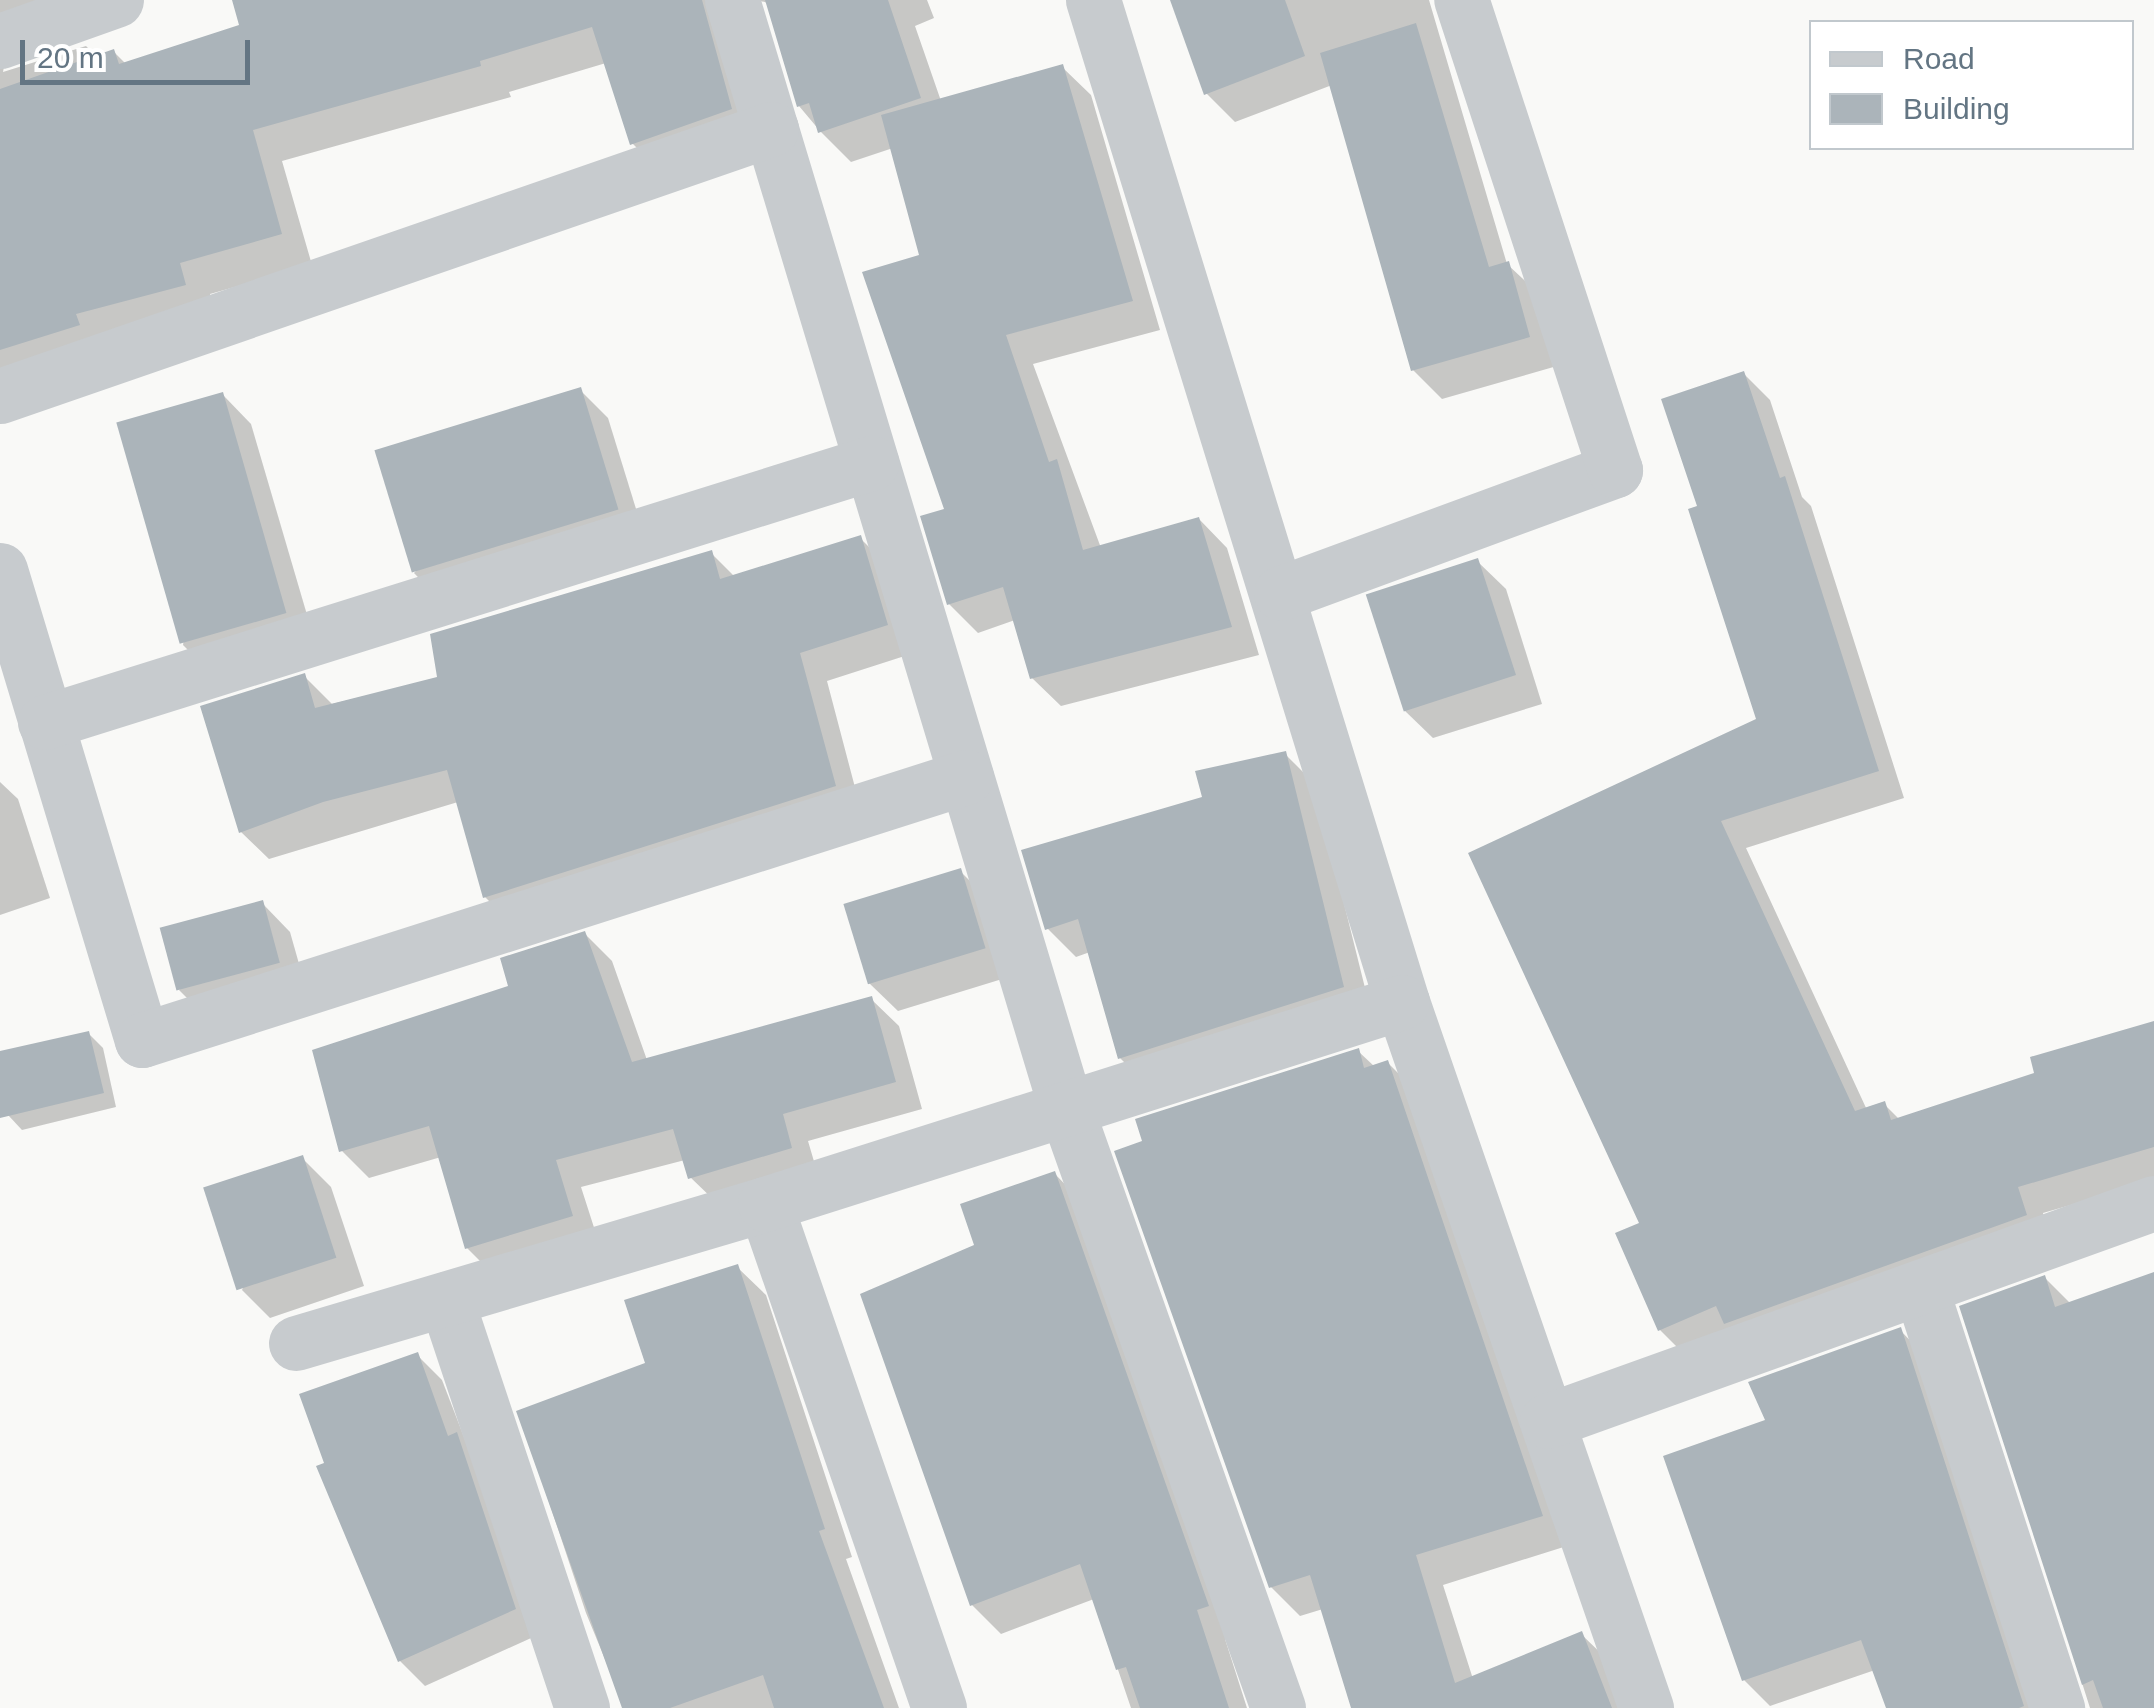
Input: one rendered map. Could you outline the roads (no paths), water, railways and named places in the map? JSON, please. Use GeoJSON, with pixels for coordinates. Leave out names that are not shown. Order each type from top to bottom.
{"type":"FeatureCollection","features":[{"type":"Feature","properties":{"kind":"street"},"geometry":{"type":"LineString","coordinates":[[0,41],[116,0]]}},
{"type":"Feature","properties":{"kind":"street"},"geometry":{"type":"LineString","coordinates":[[732,0],[1067,1111],[1278,1708]]}},
{"type":"Feature","properties":{"kind":"street"},"geometry":{"type":"LineString","coordinates":[[1093,0],[1281,592],[1402,1002],[1646,1708]]}},
{"type":"Feature","properties":{"kind":"street"},"geometry":{"type":"LineString","coordinates":[[1281,592],[1616,470],[1461,0]]}},
{"type":"Feature","properties":{"kind":"street"},"geometry":{"type":"LineString","coordinates":[[0,396],[771,129]]}},
{"type":"Feature","properties":{"kind":"street"},"geometry":{"type":"LineString","coordinates":[[44,722],[871,463]]}},
{"type":"Feature","properties":{"kind":"street"},"geometry":{"type":"LineString","coordinates":[[0,570],[142,1040],[966,777]]}},
{"type":"Feature","properties":{"kind":"street"},"geometry":{"type":"LineString","coordinates":[[296,1343],[766,1204],[1402,1002]]}},
{"type":"Feature","properties":{"kind":"street"},"geometry":{"type":"LineString","coordinates":[[1547,1421],[1922,1289],[2154,1202]]}},
{"type":"Feature","properties":{"kind":"street"},"geometry":{"type":"LineString","coordinates":[[766,1204],[939,1708]]}},
{"type":"Feature","properties":{"kind":"street"},"geometry":{"type":"LineString","coordinates":[[1922,1289],[2057,1708]]}},
{"type":"Feature","properties":{"kind":"street"},"geometry":{"type":"LineString","coordinates":[[446,1299],[582,1708]]}}]}
